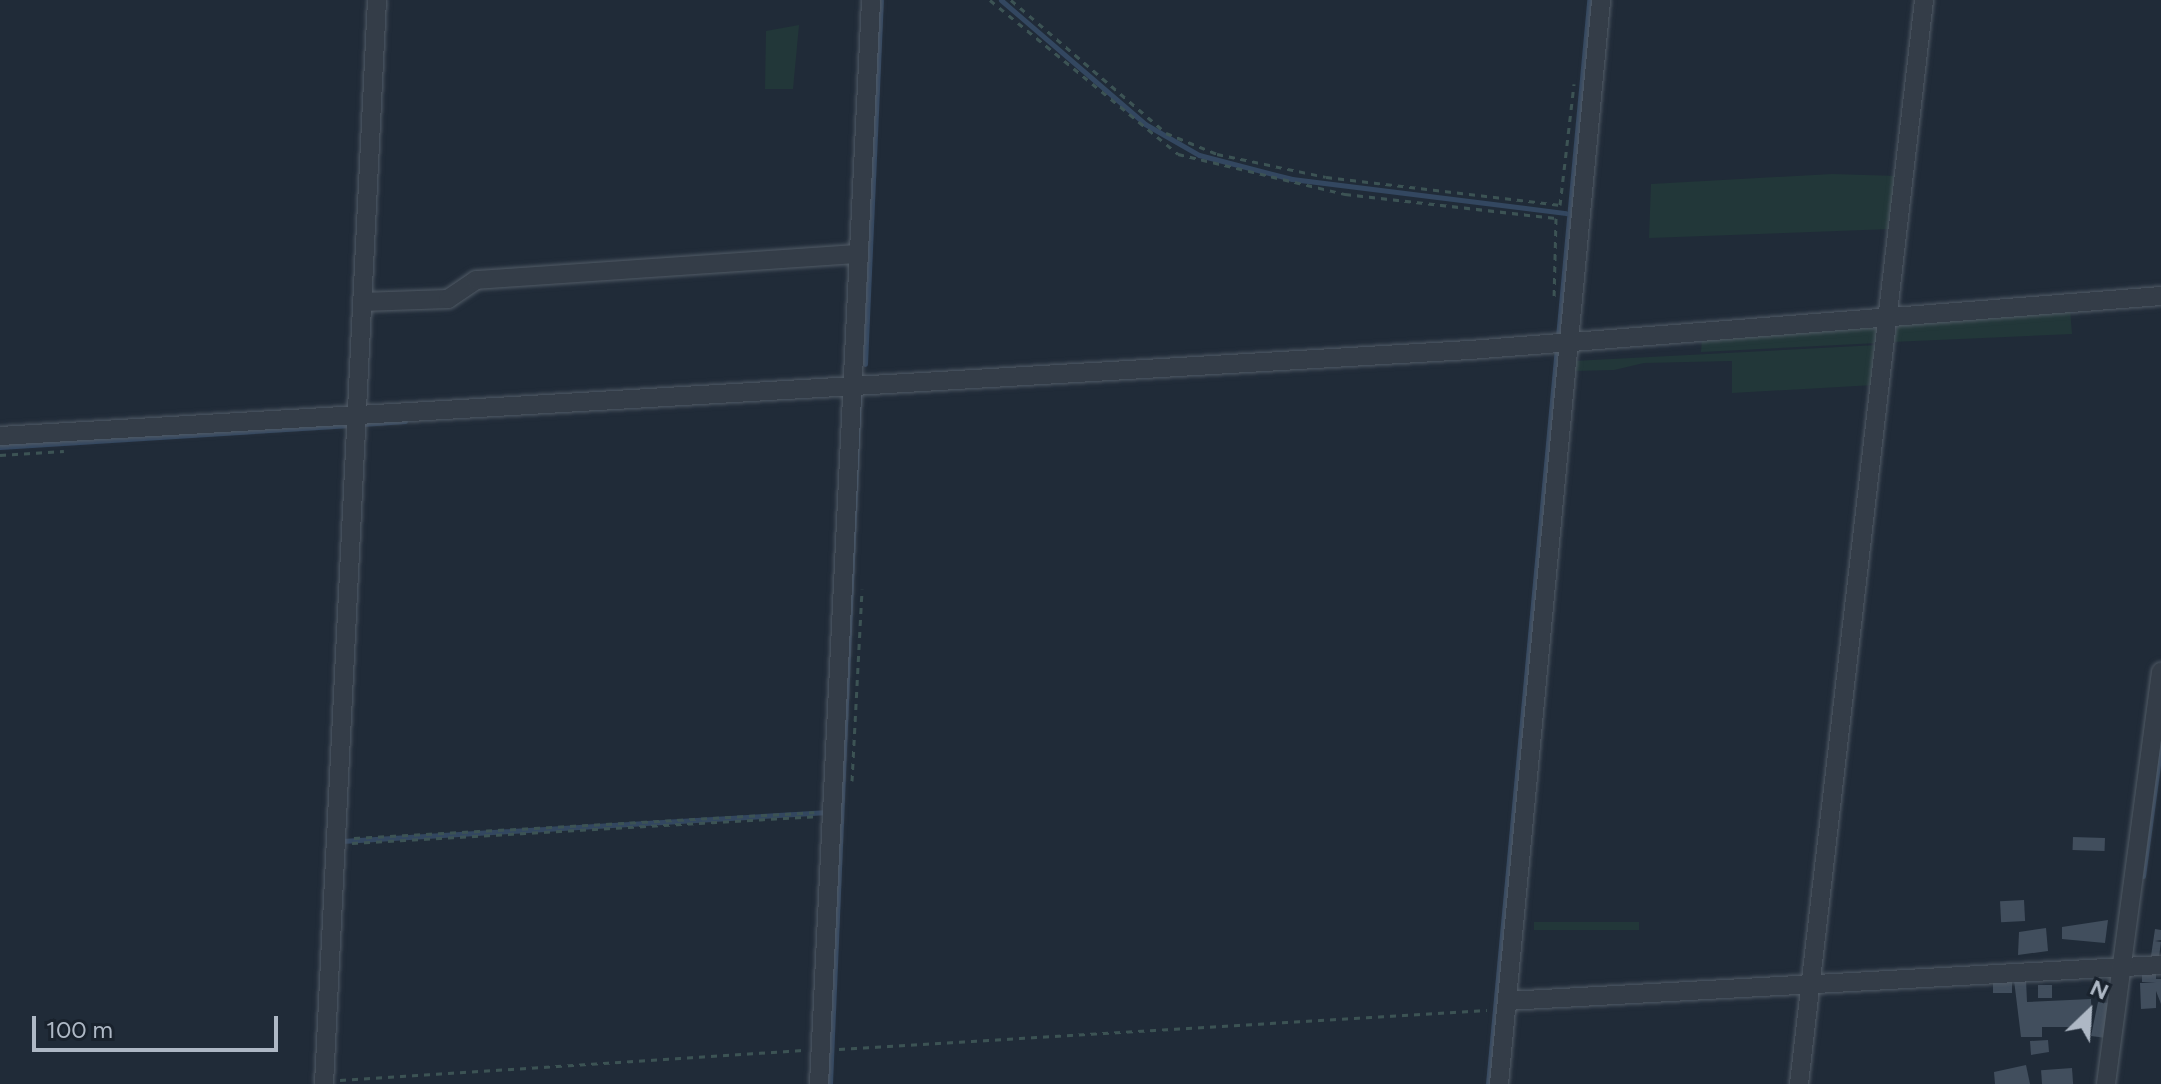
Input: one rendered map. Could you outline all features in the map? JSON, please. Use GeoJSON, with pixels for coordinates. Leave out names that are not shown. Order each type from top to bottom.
{"type":"FeatureCollection","features":[{"type":"Feature","properties":{"kind":"street"},"geometry":{"type":"LineString","coordinates":[[324,1082],[377,0]]}},
{"type":"Feature","properties":{"kind":"street"},"geometry":{"type":"LineString","coordinates":[[819,1084],[828,1050],[833,813],[871,0]]}},
{"type":"Feature","properties":{"kind":"street"},"geometry":{"type":"LineString","coordinates":[[1499,1084],[1560,342],[1601,0]]}},
{"type":"Feature","properties":{"kind":"street"},"geometry":{"type":"LineString","coordinates":[[1799,1084],[1924,0]]}},
{"type":"Feature","properties":{"kind":"street"},"geometry":{"type":"LineString","coordinates":[[362,302],[448,299],[476,280],[858,254]]}},
{"type":"Feature","properties":{"kind":"street"},"geometry":{"type":"LineString","coordinates":[[0,436],[356,417],[1560,342],[2161,296]]}},
{"type":"Feature","properties":{"kind":"street"},"geometry":{"type":"LineString","coordinates":[[2106,1084],[2127,966],[2161,672]]}},
{"type":"Feature","properties":{"kind":"street"},"geometry":{"type":"LineString","coordinates":[[1507,1001],[2161,965]]}},
{"type":"Feature","properties":{"kind":"path"},"geometry":{"type":"LineString","coordinates":[[990,0],[1152,138],[1178,154],[1213,167],[1345,194],[1556,218],[1560,225],[1553,314]]}},
{"type":"Feature","properties":{"kind":"path"},"geometry":{"type":"LineString","coordinates":[[1011,0],[1166,133],[1217,154],[1326,177],[1560,205],[1575,81]]}},
{"type":"Feature","properties":{"kind":"path"},"geometry":{"type":"LineString","coordinates":[[337,842],[833,813]]}},
{"type":"Feature","properties":{"kind":"path"},"geometry":{"type":"LineString","coordinates":[[324,1082],[1487,1010]]}},
{"type":"Feature","properties":{"kind":"green space"},"geometry":{"type":"Polygon","coordinates":[[[799,25],[793,89],[765,89],[766,31],[799,25]]]}},
{"type":"Feature","properties":{"kind":"green space"},"geometry":{"type":"Polygon","coordinates":[[[1832,174],[1898,176],[1891,229],[1649,238],[1651,184],[1832,174]]]}},
{"type":"Feature","properties":{"kind":"green space"},"geometry":{"type":"Polygon","coordinates":[[[2070,308],[2072,334],[1892,342],[1900,320],[2070,308]]]}},
{"type":"Feature","properties":{"kind":"green space"},"geometry":{"type":"Polygon","coordinates":[[[1880,325],[1878,343],[1701,352],[1702,339],[1880,325]]]}},
{"type":"Feature","properties":{"kind":"green space"},"geometry":{"type":"Polygon","coordinates":[[[1878,345],[1874,385],[1732,393],[1732,361],[1644,363],[1614,370],[1574,371],[1573,361],[1878,345]]]}},
{"type":"Feature","properties":{"kind":"green space"},"geometry":{"type":"Polygon","coordinates":[[[1534,922],[1639,922],[1639,930],[1534,930],[1534,922]]]}},
{"type":"Feature","properties":{"kind":"building"},"geometry":{"type":"Polygon","coordinates":[[[2073,837],[2105,838],[2105,851],[2073,850],[2073,837]]]}},
{"type":"Feature","properties":{"kind":"building"},"geometry":{"type":"Polygon","coordinates":[[[2024,900],[2025,921],[2001,922],[2000,901],[2024,900]]]}},
{"type":"Feature","properties":{"kind":"building"},"geometry":{"type":"Polygon","coordinates":[[[2108,920],[2105,943],[2062,939],[2062,927],[2108,920]]]}},
{"type":"Feature","properties":{"kind":"building"},"geometry":{"type":"Polygon","coordinates":[[[2046,928],[2048,951],[2018,955],[2019,932],[2046,928]]]}},
{"type":"Feature","properties":{"kind":"building"},"geometry":{"type":"Polygon","coordinates":[[[2155,929],[2161,930],[2161,940],[2155,941],[2161,942],[2159,957],[2151,956],[2155,929]]]}},
{"type":"Feature","properties":{"kind":"building"},"geometry":{"type":"Polygon","coordinates":[[[2156,972],[2156,979],[2161,979],[2161,1004],[2156,991],[2156,1008],[2141,1009],[2140,983],[2156,983],[2142,982],[2142,973],[2156,972]]]}},
{"type":"Feature","properties":{"kind":"building"},"geometry":{"type":"Polygon","coordinates":[[[1993,979],[2012,979],[2012,993],[1993,993],[1993,979]]]}},
{"type":"Feature","properties":{"kind":"building"},"geometry":{"type":"Polygon","coordinates":[[[2026,979],[2027,1002],[2091,999],[2092,1027],[2042,1027],[2042,1037],[2021,1037],[2014,980],[2026,979]]]}},
{"type":"Feature","properties":{"kind":"building"},"geometry":{"type":"Polygon","coordinates":[[[2038,985],[2052,985],[2052,998],[2038,998],[2038,985]]]}},
{"type":"Feature","properties":{"kind":"building"},"geometry":{"type":"Polygon","coordinates":[[[2098,1002],[2110,1003],[2106,1038],[2091,1036],[2098,1002]]]}},
{"type":"Feature","properties":{"kind":"building"},"geometry":{"type":"Polygon","coordinates":[[[2048,1040],[2049,1052],[2031,1055],[2030,1041],[2048,1040]]]}},
{"type":"Feature","properties":{"kind":"building"},"geometry":{"type":"Polygon","coordinates":[[[2026,1065],[2030,1084],[1995,1084],[1994,1072],[2026,1065]]]}},
{"type":"Feature","properties":{"kind":"building"},"geometry":{"type":"Polygon","coordinates":[[[2072,1068],[2073,1084],[2042,1084],[2041,1070],[2072,1068]]]}},
{"type":"Feature","properties":{"kind":"waterway"},"geometry":{"type":"LineString","coordinates":[[865,364],[881,0]]}},
{"type":"Feature","properties":{"kind":"waterway"},"geometry":{"type":"LineString","coordinates":[[1001,0],[1145,124],[1199,155],[1292,179],[1566,213]]}},
{"type":"Feature","properties":{"kind":"waterway"},"geometry":{"type":"LineString","coordinates":[[1558,337],[1589,0]]}},
{"type":"Feature","properties":{"kind":"waterway"},"geometry":{"type":"LineString","coordinates":[[1488,1084],[1557,347]]}},
{"type":"Feature","properties":{"kind":"waterway"},"geometry":{"type":"LineString","coordinates":[[830,1084],[859,393]]}},
{"type":"Feature","properties":{"kind":"waterway"},"geometry":{"type":"LineString","coordinates":[[362,424],[405,421]]}},
{"type":"Feature","properties":{"kind":"waterway"},"geometry":{"type":"LineString","coordinates":[[0,447],[350,425]]}},
{"type":"Feature","properties":{"kind":"waterway"},"geometry":{"type":"LineString","coordinates":[[2143,876],[2161,742]]}},
{"type":"Feature","properties":{"kind":"waterway"},"geometry":{"type":"LineString","coordinates":[[342,841],[828,812]]}}]}
